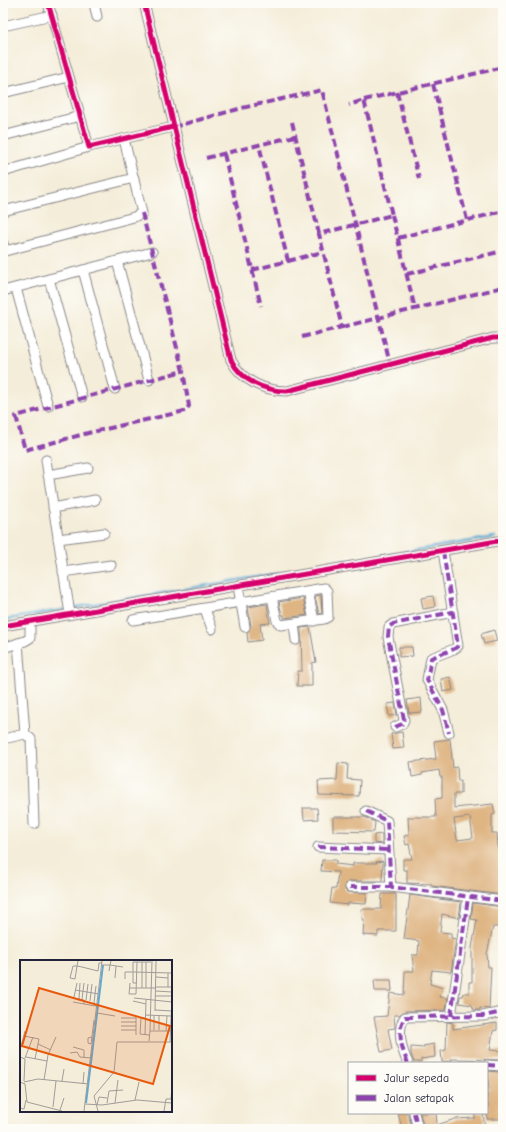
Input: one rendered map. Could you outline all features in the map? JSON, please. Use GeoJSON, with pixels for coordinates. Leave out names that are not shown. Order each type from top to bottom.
{"type":"FeatureCollection","features":[{"type":"Feature","properties":{"kind":"street"},"geometry":{"type":"LineString","coordinates":[[48,3],[89,147]]}},
{"type":"Feature","properties":{"kind":"street"},"geometry":{"type":"LineString","coordinates":[[94,3],[97,18]]}},
{"type":"Feature","properties":{"kind":"street"},"geometry":{"type":"LineString","coordinates":[[144,3],[231,360],[236,369],[255,384],[266,389],[287,390],[493,338],[503,338]]}},
{"type":"Feature","properties":{"kind":"street"},"geometry":{"type":"LineString","coordinates":[[3,26],[52,15]]}},
{"type":"Feature","properties":{"kind":"street"},"geometry":{"type":"LineString","coordinates":[[3,93],[69,77]]}},
{"type":"Feature","properties":{"kind":"street"},"geometry":{"type":"LineString","coordinates":[[3,136],[80,116]]}},
{"type":"Feature","properties":{"kind":"street"},"geometry":{"type":"LineString","coordinates":[[3,172],[89,147],[173,127]]}},
{"type":"Feature","properties":{"kind":"street"},"geometry":{"type":"LineString","coordinates":[[3,243],[5,251],[138,216],[142,213],[124,139]]}},
{"type":"Feature","properties":{"kind":"street"},"geometry":{"type":"LineString","coordinates":[[3,211],[134,178]]}},
{"type":"Feature","properties":{"kind":"street"},"geometry":{"type":"LineString","coordinates":[[3,291],[152,252]]}},
{"type":"Feature","properties":{"kind":"street"},"geometry":{"type":"LineString","coordinates":[[117,261],[149,380]]}},
{"type":"Feature","properties":{"kind":"street"},"geometry":{"type":"LineString","coordinates":[[83,270],[115,389]]}},
{"type":"Feature","properties":{"kind":"street"},"geometry":{"type":"LineString","coordinates":[[49,279],[82,397]]}},
{"type":"Feature","properties":{"kind":"street"},"geometry":{"type":"LineString","coordinates":[[16,288],[48,406]]}},
{"type":"Feature","properties":{"kind":"street"},"geometry":{"type":"LineString","coordinates":[[46,460],[69,610]]}},
{"type":"Feature","properties":{"kind":"street"},"geometry":{"type":"LineString","coordinates":[[48,474],[88,468]]}},
{"type":"Feature","properties":{"kind":"street"},"geometry":{"type":"LineString","coordinates":[[54,508],[95,500]]}},
{"type":"Feature","properties":{"kind":"street"},"geometry":{"type":"LineString","coordinates":[[58,539],[104,533]]}},
{"type":"Feature","properties":{"kind":"street"},"geometry":{"type":"LineString","coordinates":[[3,626],[30,621],[69,610],[238,586],[503,540]]}},
{"type":"Feature","properties":{"kind":"street"},"geometry":{"type":"LineString","coordinates":[[443,551],[458,646],[431,658],[427,680],[443,710],[449,733]]}},
{"type":"Feature","properties":{"kind":"street"},"geometry":{"type":"LineString","coordinates":[[63,572],[111,566]]}},
{"type":"Feature","properties":{"kind":"street"},"geometry":{"type":"LineString","coordinates":[[238,586],[246,627]]}},
{"type":"Feature","properties":{"kind":"street"},"geometry":{"type":"LineString","coordinates":[[133,620],[324,588],[327,590],[328,617],[284,626],[279,624],[272,597]]}},
{"type":"Feature","properties":{"kind":"street"},"geometry":{"type":"LineString","coordinates":[[308,591],[314,621]]}},
{"type":"Feature","properties":{"kind":"street"},"geometry":{"type":"LineString","coordinates":[[205,609],[212,629]]}},
{"type":"Feature","properties":{"kind":"street"},"geometry":{"type":"LineString","coordinates":[[395,727],[402,724],[404,720],[388,637],[389,627],[393,624],[453,612]]}},
{"type":"Feature","properties":{"kind":"street"},"geometry":{"type":"LineString","coordinates":[[173,614],[176,623]]}},
{"type":"Feature","properties":{"kind":"street"},"geometry":{"type":"LineString","coordinates":[[3,648],[30,638],[30,621]]}},
{"type":"Feature","properties":{"kind":"street"},"geometry":{"type":"LineString","coordinates":[[294,624],[296,640]]}},
{"type":"Feature","properties":{"kind":"street"},"geometry":{"type":"LineString","coordinates":[[18,643],[24,734]]}},
{"type":"Feature","properties":{"kind":"street"},"geometry":{"type":"LineString","coordinates":[[3,739],[24,734],[31,739],[34,824]]}},
{"type":"Feature","properties":{"kind":"street"},"geometry":{"type":"LineString","coordinates":[[366,811],[386,820],[391,887]]}},
{"type":"Feature","properties":{"kind":"street"},"geometry":{"type":"LineString","coordinates":[[318,847],[388,850]]}},
{"type":"Feature","properties":{"kind":"street"},"geometry":{"type":"LineString","coordinates":[[350,887],[391,887],[468,898],[503,901]]}},
{"type":"Feature","properties":{"kind":"street"},"geometry":{"type":"LineString","coordinates":[[451,1016],[468,898]]}},
{"type":"Feature","properties":{"kind":"street"},"geometry":{"type":"LineString","coordinates":[[408,1062],[402,1048],[401,1026],[405,1017],[483,1016],[503,1012]]}},
{"type":"Feature","properties":{"kind":"street"},"geometry":{"type":"LineString","coordinates":[[488,1065],[503,1066]]}},
{"type":"Feature","properties":{"kind":"street"},"geometry":{"type":"LineString","coordinates":[[414,1114],[418,1129]]}},
{"type":"Feature","properties":{"kind":"building"},"geometry":{"type":"Polygon","coordinates":[[[321,595],[322,613],[319,614],[315,596],[321,595]]]}},
{"type":"Feature","properties":{"kind":"building"},"geometry":{"type":"Polygon","coordinates":[[[433,596],[435,607],[423,609],[421,598],[433,596]]]}},
{"type":"Feature","properties":{"kind":"building"},"geometry":{"type":"Polygon","coordinates":[[[303,598],[307,615],[284,618],[279,602],[303,598]]]}},
{"type":"Feature","properties":{"kind":"building"},"geometry":{"type":"Polygon","coordinates":[[[267,604],[270,623],[260,624],[262,640],[248,642],[247,633],[251,626],[248,607],[267,604]]]}},
{"type":"Feature","properties":{"kind":"building"},"geometry":{"type":"Polygon","coordinates":[[[310,627],[316,662],[312,663],[312,686],[297,686],[298,671],[302,671],[301,628],[310,627]]]}},
{"type":"Feature","properties":{"kind":"building"},"geometry":{"type":"Polygon","coordinates":[[[494,630],[497,641],[484,644],[481,634],[494,630]]]}},
{"type":"Feature","properties":{"kind":"building"},"geometry":{"type":"Polygon","coordinates":[[[399,647],[412,647],[413,656],[399,657],[399,647]]]}},
{"type":"Feature","properties":{"kind":"building"},"geometry":{"type":"Polygon","coordinates":[[[450,677],[453,690],[443,692],[441,679],[450,677]]]}},
{"type":"Feature","properties":{"kind":"building"},"geometry":{"type":"Polygon","coordinates":[[[421,698],[422,712],[409,713],[407,700],[421,698]]]}},
{"type":"Feature","properties":{"kind":"building"},"geometry":{"type":"Polygon","coordinates":[[[395,703],[397,715],[389,716],[387,704],[395,703]]]}},
{"type":"Feature","properties":{"kind":"building"},"geometry":{"type":"Polygon","coordinates":[[[402,732],[404,748],[393,749],[391,734],[402,732]]]}},
{"type":"Feature","properties":{"kind":"building"},"geometry":{"type":"Polygon","coordinates":[[[450,739],[453,768],[457,767],[458,781],[461,781],[461,794],[454,794],[454,808],[493,804],[495,814],[492,815],[492,833],[497,833],[503,866],[503,895],[432,886],[432,884],[407,883],[407,870],[403,870],[403,859],[412,859],[409,844],[406,845],[404,836],[409,835],[408,817],[436,817],[435,799],[442,798],[442,777],[440,777],[439,770],[422,773],[422,775],[412,777],[410,762],[436,759],[434,741],[450,739]],[[470,817],[454,819],[457,840],[473,838],[470,817]]]}},
{"type":"Feature","properties":{"kind":"building"},"geometry":{"type":"Polygon","coordinates":[[[338,763],[348,764],[347,779],[360,780],[359,796],[319,795],[318,781],[337,780],[338,763]]]}},
{"type":"Feature","properties":{"kind":"building"},"geometry":{"type":"Polygon","coordinates":[[[303,808],[317,808],[318,819],[304,820],[303,808]]]}},
{"type":"Feature","properties":{"kind":"building"},"geometry":{"type":"Polygon","coordinates":[[[333,817],[365,817],[375,822],[374,832],[333,831],[333,817]]]}},
{"type":"Feature","properties":{"kind":"building"},"geometry":{"type":"Polygon","coordinates":[[[382,834],[382,844],[374,843],[374,835],[382,834]]]}},
{"type":"Feature","properties":{"kind":"building"},"geometry":{"type":"Polygon","coordinates":[[[322,860],[336,860],[336,864],[353,866],[353,863],[377,863],[376,862],[383,861],[382,881],[350,881],[345,884],[345,890],[347,892],[367,893],[366,904],[348,903],[348,905],[330,903],[332,888],[336,889],[338,872],[321,871],[322,860]]]}},
{"type":"Feature","properties":{"kind":"building"},"geometry":{"type":"Polygon","coordinates":[[[382,894],[396,894],[396,931],[378,931],[378,936],[363,935],[364,919],[362,919],[361,909],[381,909],[382,894]]]}},
{"type":"Feature","properties":{"kind":"building"},"geometry":{"type":"Polygon","coordinates":[[[410,895],[461,902],[459,918],[442,914],[440,932],[451,933],[451,938],[456,939],[451,972],[432,970],[430,984],[443,988],[440,997],[448,998],[446,1010],[405,1011],[399,1015],[394,1015],[395,1028],[388,1029],[392,1050],[381,1052],[374,1017],[387,1016],[390,993],[404,995],[405,971],[414,971],[412,955],[418,955],[419,941],[404,939],[410,895]]]}},
{"type":"Feature","properties":{"kind":"building"},"geometry":{"type":"Polygon","coordinates":[[[473,903],[503,907],[503,927],[493,927],[487,954],[488,967],[491,967],[489,1009],[480,1008],[480,1010],[474,1010],[472,1005],[459,1003],[460,996],[463,996],[464,993],[469,993],[469,982],[472,982],[472,948],[477,920],[471,919],[473,903]]]}},
{"type":"Feature","properties":{"kind":"building"},"geometry":{"type":"Polygon","coordinates":[[[374,980],[391,980],[392,991],[375,991],[374,980]]]}},
{"type":"Feature","properties":{"kind":"building"},"geometry":{"type":"Polygon","coordinates":[[[447,1022],[453,1023],[453,1029],[497,1023],[497,1030],[493,1031],[490,1050],[503,1051],[503,1060],[451,1059],[452,1061],[442,1062],[441,1051],[446,1050],[447,1022]]]}},
{"type":"Feature","properties":{"kind":"building"},"geometry":{"type":"Polygon","coordinates":[[[434,1044],[435,1057],[421,1059],[421,1062],[414,1062],[411,1054],[411,1047],[424,1048],[423,1046],[434,1044]]]}},
{"type":"Feature","properties":{"kind":"building"},"geometry":{"type":"Polygon","coordinates":[[[488,1071],[499,1072],[503,1097],[501,1098],[501,1119],[487,1119],[489,1108],[488,1071]]]}},
{"type":"Feature","properties":{"kind":"building"},"geometry":{"type":"Polygon","coordinates":[[[398,1114],[408,1114],[412,1129],[402,1129],[398,1114]]]}},
{"type":"Feature","properties":{"kind":"building"},"geometry":{"type":"Polygon","coordinates":[[[420,1114],[436,1114],[437,1125],[455,1119],[475,1118],[475,1114],[483,1114],[485,1129],[424,1129],[420,1114]]]}},
{"type":"Feature","properties":{"kind":"waterway"},"geometry":{"type":"LineString","coordinates":[[72,608],[495,537]]}},
{"type":"Feature","properties":{"kind":"waterway"},"geometry":{"type":"LineString","coordinates":[[3,620],[67,609]]}},
{"type":"Feature","properties":{"kind":"marked path"},"geometry":{"type":"LineString","coordinates":[[364,100],[503,67]]}},
{"type":"Feature","properties":{"kind":"marked path"},"geometry":{"type":"LineString","coordinates":[[433,84],[467,220]]}},
{"type":"Feature","properties":{"kind":"marked path"},"geometry":{"type":"LineString","coordinates":[[173,127],[242,108],[322,90],[390,364]]}},
{"type":"Feature","properties":{"kind":"marked path"},"geometry":{"type":"LineString","coordinates":[[397,92],[419,179]]}},
{"type":"Feature","properties":{"kind":"marked path"},"geometry":{"type":"LineString","coordinates":[[292,122],[319,234],[392,215],[364,100],[349,105]]}},
{"type":"Feature","properties":{"kind":"marked path"},"geometry":{"type":"LineString","coordinates":[[206,158],[295,136]]}},
{"type":"Feature","properties":{"kind":"marked path"},"geometry":{"type":"LineString","coordinates":[[252,270],[288,261],[259,145]]}},
{"type":"Feature","properties":{"kind":"marked path"},"geometry":{"type":"LineString","coordinates":[[224,154],[261,306]]}},
{"type":"Feature","properties":{"kind":"marked path"},"geometry":{"type":"LineString","coordinates":[[398,238],[503,211]]}},
{"type":"Feature","properties":{"kind":"marked path"},"geometry":{"type":"LineString","coordinates":[[142,213],[183,371],[16,416],[25,450],[88,433],[185,411],[189,406],[183,371]]}},
{"type":"Feature","properties":{"kind":"marked path"},"geometry":{"type":"LineString","coordinates":[[392,215],[415,309]]}},
{"type":"Feature","properties":{"kind":"marked path"},"geometry":{"type":"LineString","coordinates":[[302,337],[342,327],[319,234]]}},
{"type":"Feature","properties":{"kind":"marked path"},"geometry":{"type":"LineString","coordinates":[[407,274],[503,251]]}},
{"type":"Feature","properties":{"kind":"marked path"},"geometry":{"type":"LineString","coordinates":[[288,261],[323,252]]}},
{"type":"Feature","properties":{"kind":"marked path"},"geometry":{"type":"LineString","coordinates":[[342,327],[503,287]]}},
{"type":"Feature","properties":{"kind":"marked path"},"geometry":{"type":"LineString","coordinates":[[443,551],[458,646],[431,658],[427,680],[443,710],[449,733]]}},
{"type":"Feature","properties":{"kind":"marked path"},"geometry":{"type":"LineString","coordinates":[[395,727],[402,724],[404,720],[388,637],[389,627],[393,624],[453,612]]}},
{"type":"Feature","properties":{"kind":"marked path"},"geometry":{"type":"LineString","coordinates":[[366,811],[387,821],[391,887]]}},
{"type":"Feature","properties":{"kind":"marked path"},"geometry":{"type":"LineString","coordinates":[[318,847],[388,850]]}},
{"type":"Feature","properties":{"kind":"marked path"},"geometry":{"type":"LineString","coordinates":[[350,887],[391,887],[503,901]]}},
{"type":"Feature","properties":{"kind":"marked path"},"geometry":{"type":"LineString","coordinates":[[451,1016],[468,898]]}},
{"type":"Feature","properties":{"kind":"marked path"},"geometry":{"type":"LineString","coordinates":[[408,1062],[402,1046],[400,1034],[402,1022],[405,1017],[483,1016],[503,1012]]}},
{"type":"Feature","properties":{"kind":"marked path"},"geometry":{"type":"LineString","coordinates":[[488,1065],[503,1066]]}},
{"type":"Feature","properties":{"kind":"marked path"},"geometry":{"type":"LineString","coordinates":[[414,1114],[418,1129]]}},
{"type":"Feature","properties":{"kind":"cycle path"},"geometry":{"type":"LineString","coordinates":[[48,3],[89,147],[173,127]]}},
{"type":"Feature","properties":{"kind":"cycle path"},"geometry":{"type":"LineString","coordinates":[[144,3],[231,360],[241,374],[262,387],[278,391],[287,391],[493,338],[503,338]]}},
{"type":"Feature","properties":{"kind":"cycle path"},"geometry":{"type":"LineString","coordinates":[[3,626],[503,540]]}}]}
